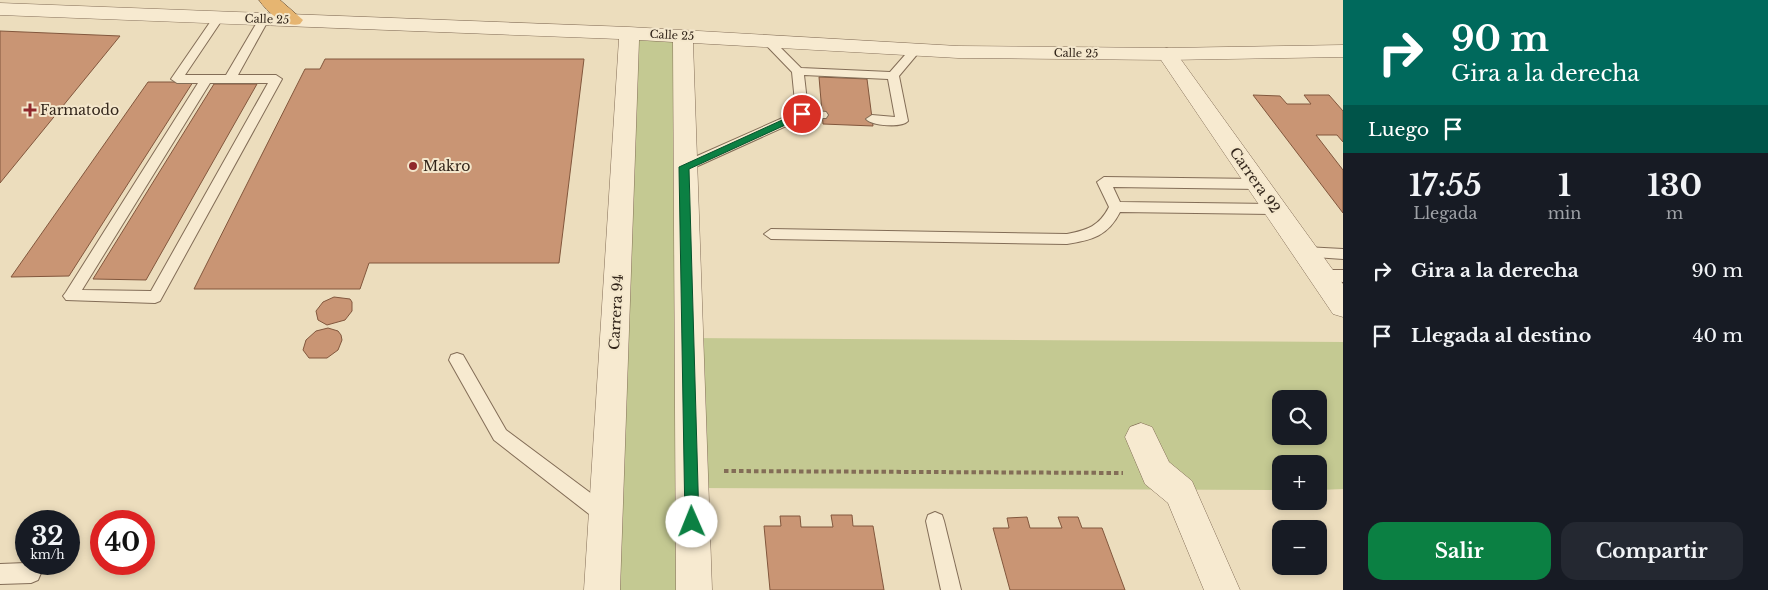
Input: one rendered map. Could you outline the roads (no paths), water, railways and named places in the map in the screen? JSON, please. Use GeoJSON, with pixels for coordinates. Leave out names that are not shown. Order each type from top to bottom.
{"type":"FeatureCollection","features":[{"type":"Feature","properties":{"kind":"street","name":"Calle 25"},"geometry":{"type":"LineString","coordinates":[[0,10],[219,17],[266,9],[293,20],[629,33],[916,49],[1166,54],[1343,51]]}},
{"type":"Feature","properties":{"kind":"street","name":"Carrera 94"},"geometry":{"type":"LineString","coordinates":[[602,590],[629,33]]}},
{"type":"Feature","properties":{"kind":"street"},"geometry":{"type":"LineString","coordinates":[[683,36],[684,167],[694,590]]}},
{"type":"Feature","properties":{"kind":"street","name":"Carrera 92"},"geometry":{"type":"LineString","coordinates":[[1166,54],[1305,252],[1332,276],[1343,306]]}},
{"type":"Feature","properties":{"kind":"street"},"geometry":{"type":"LineString","coordinates":[[1141,437],[1156,473],[1180,492],[1222,590]]}},
{"type":"Feature","properties":{"kind":"lane"},"geometry":{"type":"LineString","coordinates":[[230,79],[266,9]]}},
{"type":"Feature","properties":{"kind":"lane"},"geometry":{"type":"LineString","coordinates":[[206,78],[71,296],[155,297],[276,79],[230,79],[206,78],[177,78],[219,17]]}},
{"type":"Feature","properties":{"kind":"lane"},"geometry":{"type":"LineString","coordinates":[[768,41],[798,71],[802,114]]}},
{"type":"Feature","properties":{"kind":"lane"},"geometry":{"type":"LineString","coordinates":[[893,76],[916,49]]}},
{"type":"Feature","properties":{"kind":"lane"},"geometry":{"type":"LineString","coordinates":[[798,71],[893,76]]}},
{"type":"Feature","properties":{"kind":"lane"},"geometry":{"type":"LineString","coordinates":[[872,118],[902,120],[893,76]]}},
{"type":"Feature","properties":{"kind":"lane"},"geometry":{"type":"LineString","coordinates":[[684,167],[802,114],[822,115]]}},
{"type":"Feature","properties":{"kind":"lane"},"geometry":{"type":"LineString","coordinates":[[1116,207],[1104,182],[1258,184]]}},
{"type":"Feature","properties":{"kind":"lane"},"geometry":{"type":"LineString","coordinates":[[1116,207],[1275,209]]}},
{"type":"Feature","properties":{"kind":"lane"},"geometry":{"type":"LineString","coordinates":[[771,234],[1068,239],[1095,235],[1108,224],[1116,207]]}},
{"type":"Feature","properties":{"kind":"lane"},"geometry":{"type":"LineString","coordinates":[[1305,252],[1343,254]]}},
{"type":"Feature","properties":{"kind":"lane"},"geometry":{"type":"LineString","coordinates":[[457,360],[500,435],[605,515]]}},
{"type":"Feature","properties":{"kind":"lane"},"geometry":{"type":"LineString","coordinates":[[936,521],[951,590]]}},
{"type":"Feature","properties":{"kind":"lane"},"geometry":{"type":"LineString","coordinates":[[0,574],[15,574]]}},
{"type":"Feature","properties":{"kind":"place","name":"Farmatodo"},"geometry":{"type":"Point","coordinates":[30,110]}},
{"type":"Feature","properties":{"kind":"place","name":"Makro"},"geometry":{"type":"Point","coordinates":[413,166]}}]}
